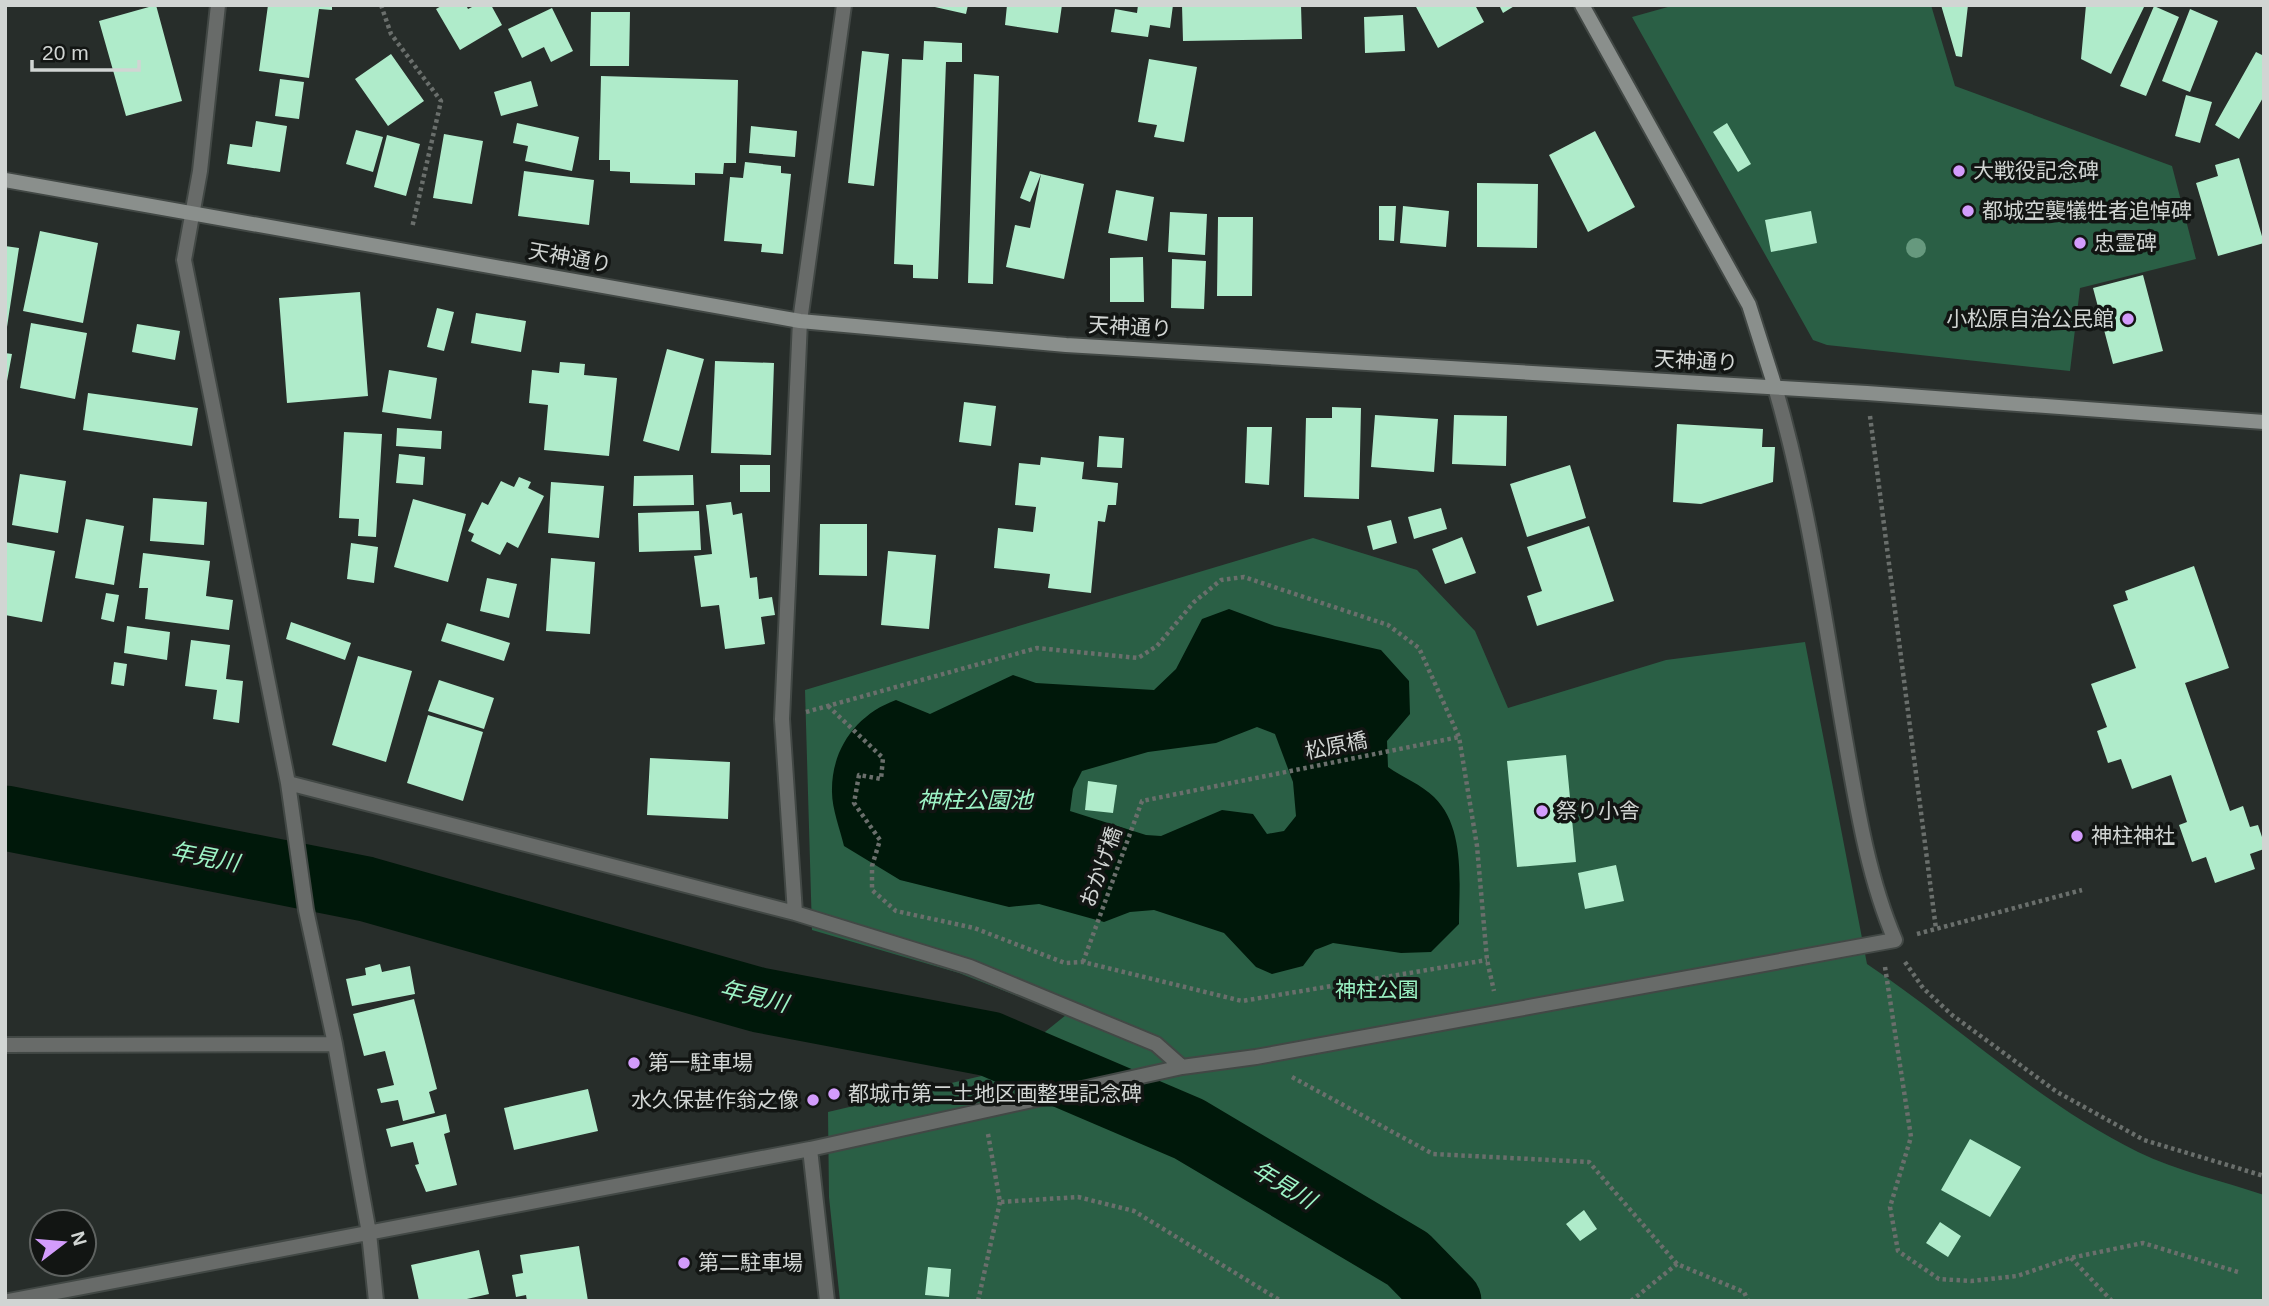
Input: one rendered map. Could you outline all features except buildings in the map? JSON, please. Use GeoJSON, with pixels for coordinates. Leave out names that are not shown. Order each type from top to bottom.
{"type":"FeatureCollection","features":[{"type":"Feature","properties":{"kind":"street"},"geometry":{"type":"LineString","coordinates":[[218,5],[200,171],[184,260],[288,783],[306,910],[335,1044],[369,1233],[376,1301]]}},
{"type":"Feature","properties":{"kind":"street"},"geometry":{"type":"LineString","coordinates":[[795,913],[782,719],[800,321],[844,5]]}},
{"type":"Feature","properties":{"kind":"street"},"geometry":{"type":"LineString","coordinates":[[9,1301],[810,1149],[1182,1068],[1256,1057],[1888,941],[1852,776],[1797,461],[1749,305],[1581,5]]}},
{"type":"Feature","properties":{"kind":"street","name":"天神通り"},"geometry":{"type":"LineString","coordinates":[[5,180],[800,321],[1066,345],[1775,387],[2264,422]]}},
{"type":"Feature","properties":{"kind":"street"},"geometry":{"type":"LineString","coordinates":[[288,783],[795,913],[970,967],[1156,1044],[1182,1068]]}},
{"type":"Feature","properties":{"kind":"street"},"geometry":{"type":"LineString","coordinates":[[5,1045],[335,1044]]}},
{"type":"Feature","properties":{"kind":"street"},"geometry":{"type":"LineString","coordinates":[[810,1149],[827,1301]]}},
{"type":"Feature","properties":{"kind":"path"},"geometry":{"type":"LineString","coordinates":[[381,5],[391,34],[441,101],[407,250]]}},
{"type":"Feature","properties":{"kind":"path"},"geometry":{"type":"LineString","coordinates":[[1867,393],[1936,929]]}},
{"type":"Feature","properties":{"kind":"path"},"geometry":{"type":"LineString","coordinates":[[782,719],[1037,648],[1138,658],[1157,646],[1194,602],[1221,580],[1244,576],[1388,625],[1419,648],[1459,737],[1477,846],[1487,960],[1498,1012]]}},
{"type":"Feature","properties":{"kind":"path"},"geometry":{"type":"LineString","coordinates":[[828,706],[883,758],[881,779],[859,775],[854,803],[880,840],[872,866],[872,890],[896,911],[974,928],[1065,963],[1083,962],[1242,1000],[1487,960]]}},
{"type":"Feature","properties":{"kind":"path","name":"松原橋"},"geometry":{"type":"LineString","coordinates":[[1136,820],[1142,801],[1459,737]]}},
{"type":"Feature","properties":{"kind":"path","name":"おかげ橋"},"geometry":{"type":"LineString","coordinates":[[1083,962],[1136,820]]}},
{"type":"Feature","properties":{"kind":"path"},"geometry":{"type":"LineString","coordinates":[[1888,941],[2082,890]]}},
{"type":"Feature","properties":{"kind":"path"},"geometry":{"type":"LineString","coordinates":[[1888,941],[1923,988],[1942,1006],[2057,1092],[2144,1140],[2264,1177]]}},
{"type":"Feature","properties":{"kind":"path"},"geometry":{"type":"LineString","coordinates":[[1888,941],[1911,1138],[1890,1207],[1898,1251],[1939,1279],[2017,1276],[2070,1258],[2143,1243],[2238,1272]]}},
{"type":"Feature","properties":{"kind":"path"},"geometry":{"type":"LineString","coordinates":[[1256,1057],[1433,1154],[1590,1162],[1677,1264],[1744,1292],[1748,1301]]}},
{"type":"Feature","properties":{"kind":"path"},"geometry":{"type":"LineString","coordinates":[[978,1301],[1000,1202],[984,1113]]}},
{"type":"Feature","properties":{"kind":"path"},"geometry":{"type":"LineString","coordinates":[[1000,1202],[1077,1197],[1134,1211],[1281,1301]]}},
{"type":"Feature","properties":{"kind":"path"},"geometry":{"type":"LineString","coordinates":[[2070,1258],[2112,1301]]}},
{"type":"Feature","properties":{"kind":"path"},"geometry":{"type":"LineString","coordinates":[[1631,1301],[1677,1264]]}},
{"type":"Feature","properties":{"kind":"green space"},"geometry":{"type":"Polygon","coordinates":[[[1675,5],[1931,5],[1955,86],[2172,166],[2196,259],[2080,288],[2070,371],[1827,345],[1813,340],[1632,17],[1675,5]]]}},
{"type":"Feature","properties":{"kind":"green space","name":"神柱公園"},"geometry":{"type":"Polygon","coordinates":[[[1313,538],[1417,570],[1475,631],[1508,708],[1666,660],[1805,642],[1867,964],[2032,1087],[2101,1132],[2168,1165],[2264,1195],[2264,1301],[840,1301],[829,1197],[828,1112],[994,1073],[1066,1015],[959,973],[812,930],[805,690],[1313,538]]]}},
{"type":"Feature","properties":{"kind":"water","name":"神柱公園池"},"geometry":{"type":"Polygon","coordinates":[[[1229,609],[1275,626],[1381,650],[1409,681],[1410,714],[1387,741],[1388,767],[1429,793],[1444,810],[1456,840],[1460,874],[1459,924],[1431,952],[1401,953],[1333,943],[1315,950],[1303,966],[1272,974],[1256,967],[1224,933],[1154,910],[1130,912],[1104,922],[1039,904],[1009,907],[900,880],[844,846],[832,799],[833,776],[836,761],[849,735],[869,714],[896,700],[930,714],[1013,675],[1036,683],[1154,690],[1176,669],[1202,619],[1229,609]],[[1257,727],[1216,743],[1148,752],[1082,771],[1073,789],[1070,811],[1146,835],[1161,836],[1222,810],[1253,814],[1267,834],[1284,831],[1296,816],[1293,782],[1275,734],[1257,727]]]}},
{"type":"Feature","properties":{"kind":"waterway","name":"年見川"},"geometry":{"type":"LineString","coordinates":[[5,818],[366,889],[759,1000],[990,1044],[1189,1129],[1408,1259],[1449,1301]]}},
{"type":"Feature","properties":{"kind":"place","name":"大戦役記念碑"},"geometry":{"type":"Point","coordinates":[1959,171]}},
{"type":"Feature","properties":{"kind":"place","name":"都城空襲犠牲者追悼碑"},"geometry":{"type":"Point","coordinates":[1968,211]}},
{"type":"Feature","properties":{"kind":"place","name":"忠霊碑"},"geometry":{"type":"Point","coordinates":[2080,243]}},
{"type":"Feature","properties":{"kind":"place","name":"小松原自治公民館"},"geometry":{"type":"Point","coordinates":[2128,319]}},
{"type":"Feature","properties":{"kind":"place","name":"祭り小舎"},"geometry":{"type":"Point","coordinates":[1542,811]}},
{"type":"Feature","properties":{"kind":"place","name":"神柱神社"},"geometry":{"type":"Point","coordinates":[2077,836]}},
{"type":"Feature","properties":{"kind":"place","name":"第一駐車場"},"geometry":{"type":"Point","coordinates":[634,1063]}},
{"type":"Feature","properties":{"kind":"place","name":"都城市第二土地区画整理記念碑"},"geometry":{"type":"Point","coordinates":[834,1094]}},
{"type":"Feature","properties":{"kind":"place","name":"水久保甚作翁之像"},"geometry":{"type":"Point","coordinates":[813,1100]}},
{"type":"Feature","properties":{"kind":"place","name":"第二駐車場"},"geometry":{"type":"Point","coordinates":[684,1263]}}]}
